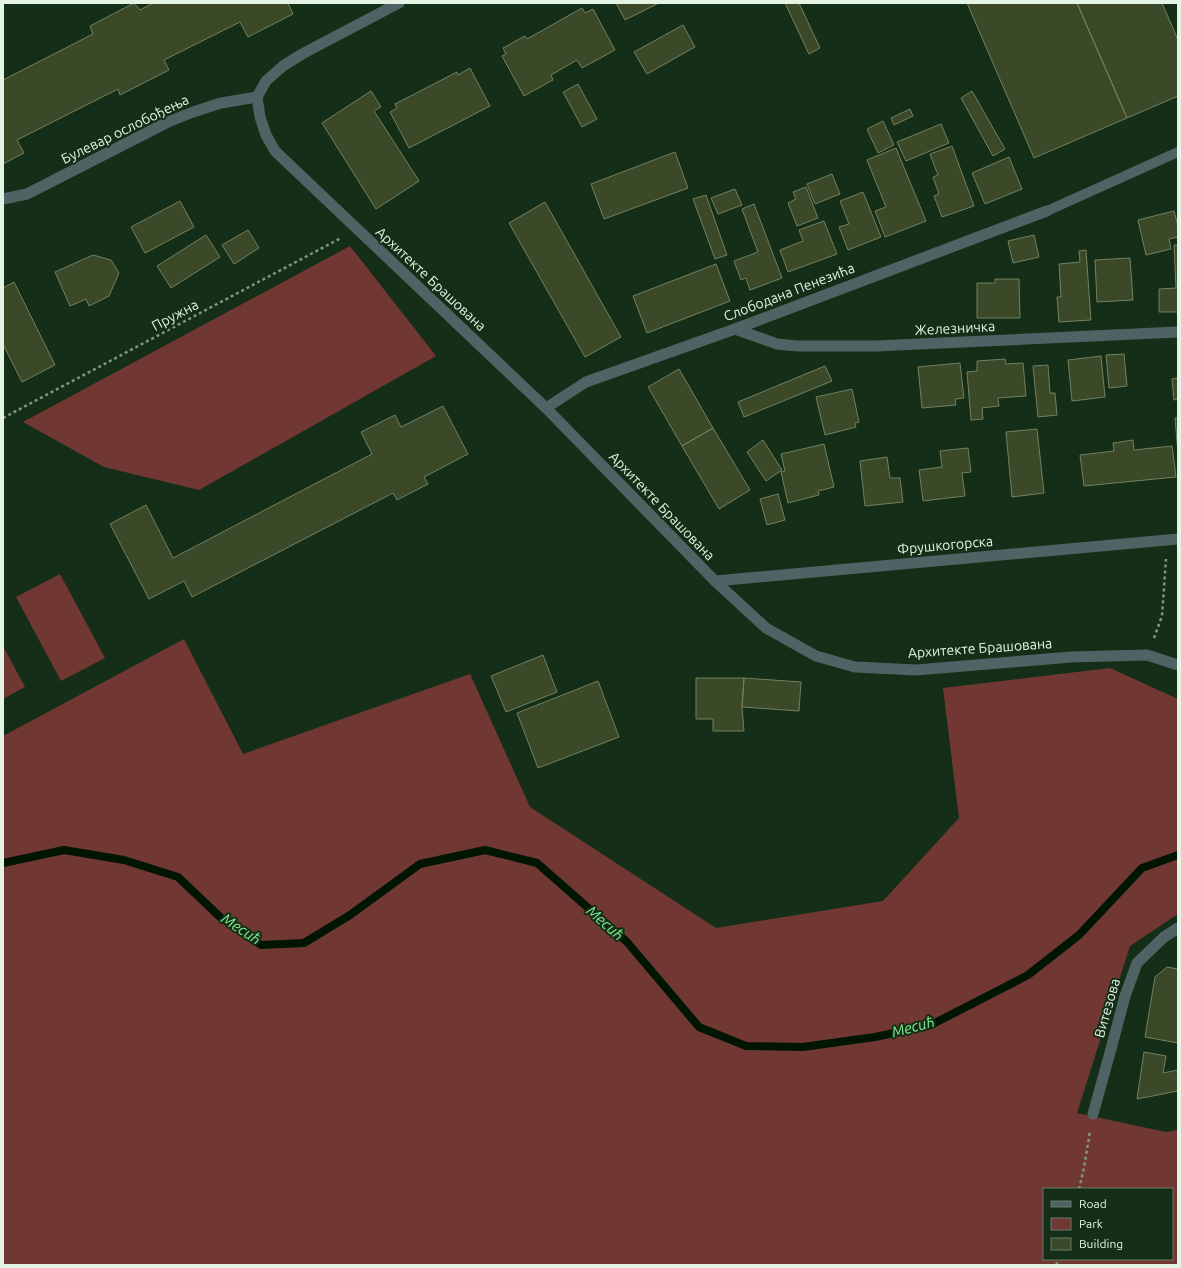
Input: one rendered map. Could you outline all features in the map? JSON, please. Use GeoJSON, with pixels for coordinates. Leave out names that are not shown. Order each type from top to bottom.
{"type":"FeatureCollection","features":[{"type":"Feature","properties":{"kind":"street"},"geometry":{"type":"LineString","coordinates":[[257,97],[266,81],[282,66],[399,3]]}},
{"type":"Feature","properties":{"kind":"street","name":"Булевар ослобођења"},"geometry":{"type":"LineString","coordinates":[[3,199],[27,194],[168,122],[221,103],[257,97]]}},
{"type":"Feature","properties":{"kind":"street","name":"Архитекте Брашована"},"geometry":{"type":"LineString","coordinates":[[257,97],[260,117],[266,135],[275,152],[546,408],[715,581],[766,628],[816,656],[855,666],[916,670],[1071,657],[1147,655],[1178,665]]}},
{"type":"Feature","properties":{"kind":"street","name":"Слободана Пенезића"},"geometry":{"type":"LineString","coordinates":[[546,408],[586,382],[736,329],[1047,211]]}},
{"type":"Feature","properties":{"kind":"street","name":"Железничка"},"geometry":{"type":"LineString","coordinates":[[736,329],[777,344],[797,346],[876,346],[1178,332]]}},
{"type":"Feature","properties":{"kind":"street","name":"Фрушкогорска"},"geometry":{"type":"LineString","coordinates":[[715,581],[1178,539]]}},
{"type":"Feature","properties":{"kind":"street","name":"Витезова"},"geometry":{"type":"LineString","coordinates":[[1093,1114],[1112,1049],[1125,996],[1137,963],[1164,937],[1178,928]]}},
{"type":"Feature","properties":{"kind":"lane"},"geometry":{"type":"LineString","coordinates":[[1047,211],[1178,152]]}},
{"type":"Feature","properties":{"kind":"path","name":"Пружна"},"geometry":{"type":"LineString","coordinates":[[3,418],[357,229]]}},
{"type":"Feature","properties":{"kind":"path"},"geometry":{"type":"LineString","coordinates":[[1147,655],[1162,616],[1167,562],[1163,540]]}},
{"type":"Feature","properties":{"kind":"path"},"geometry":{"type":"LineString","coordinates":[[1079,1188],[1093,1114]]}},
{"type":"Feature","properties":{"kind":"green space"},"geometry":{"type":"Polygon","coordinates":[[[350,246],[436,356],[199,490],[104,467],[23,422],[350,246]]]}},
{"type":"Feature","properties":{"kind":"green space"},"geometry":{"type":"Polygon","coordinates":[[[60,574],[105,658],[61,681],[16,597],[60,574]]]}},
{"type":"Feature","properties":{"kind":"green space"},"geometry":{"type":"Polygon","coordinates":[[[184,639],[243,754],[470,674],[530,807],[716,928],[883,901],[959,818],[943,688],[1110,668],[1178,699],[1178,914],[1130,946],[1077,1113],[1166,1132],[1178,1130],[1178,1265],[3,1265],[3,736],[184,639]]]}},
{"type":"Feature","properties":{"kind":"green space"},"geometry":{"type":"Polygon","coordinates":[[[3,646],[25,687],[3,699],[3,646]]]}},
{"type":"Feature","properties":{"kind":"building"},"geometry":{"type":"Polygon","coordinates":[[[134,3],[140,10],[153,3],[288,3],[293,14],[248,37],[240,22],[164,60],[169,70],[120,95],[118,89],[17,140],[24,153],[3,164],[3,80],[93,34],[90,26],[134,3]]]}},
{"type":"Feature","properties":{"kind":"building"},"geometry":{"type":"Polygon","coordinates":[[[616,3],[659,3],[625,20],[616,3]]]}},
{"type":"Feature","properties":{"kind":"building"},"geometry":{"type":"Polygon","coordinates":[[[785,3],[799,3],[820,48],[809,54],[785,3]]]}},
{"type":"Feature","properties":{"kind":"building"},"geometry":{"type":"Polygon","coordinates":[[[967,3],[1077,3],[1127,118],[1034,158],[967,3]]]}},
{"type":"Feature","properties":{"kind":"building"},"geometry":{"type":"Polygon","coordinates":[[[1077,3],[1162,3],[1178,40],[1178,96],[1127,118],[1077,3]]]}},
{"type":"Feature","properties":{"kind":"building"},"geometry":{"type":"Polygon","coordinates":[[[582,8],[585,13],[593,9],[615,50],[582,68],[577,60],[551,75],[553,80],[524,96],[502,56],[506,54],[503,48],[525,36],[527,39],[582,8]]]}},
{"type":"Feature","properties":{"kind":"building"},"geometry":{"type":"Polygon","coordinates":[[[683,25],[695,47],[647,74],[634,52],[683,25]]]}},
{"type":"Feature","properties":{"kind":"building"},"geometry":{"type":"Polygon","coordinates":[[[470,68],[490,106],[409,148],[390,112],[397,108],[395,104],[457,72],[458,75],[470,68]]]}},
{"type":"Feature","properties":{"kind":"building"},"geometry":{"type":"Polygon","coordinates":[[[578,84],[597,119],[582,127],[563,92],[578,84]]]}},
{"type":"Feature","properties":{"kind":"building"},"geometry":{"type":"Polygon","coordinates":[[[371,91],[381,107],[374,111],[419,181],[376,209],[322,123],[371,91]]]}},
{"type":"Feature","properties":{"kind":"building"},"geometry":{"type":"Polygon","coordinates":[[[972,91],[1005,149],[993,156],[961,98],[972,91]]]}},
{"type":"Feature","properties":{"kind":"building"},"geometry":{"type":"Polygon","coordinates":[[[910,109],[913,116],[894,125],[891,118],[910,109]]]}},
{"type":"Feature","properties":{"kind":"building"},"geometry":{"type":"Polygon","coordinates":[[[883,121],[894,145],[878,153],[867,129],[883,121]]]}},
{"type":"Feature","properties":{"kind":"building"},"geometry":{"type":"Polygon","coordinates":[[[941,124],[949,143],[906,161],[897,142],[941,124]]]}},
{"type":"Feature","properties":{"kind":"building"},"geometry":{"type":"Polygon","coordinates":[[[952,146],[974,206],[942,217],[934,196],[939,194],[933,177],[938,175],[930,154],[952,146]]]}},
{"type":"Feature","properties":{"kind":"building"},"geometry":{"type":"Polygon","coordinates":[[[896,148],[926,221],[885,237],[875,211],[886,207],[867,160],[896,148]]]}},
{"type":"Feature","properties":{"kind":"building"},"geometry":{"type":"Polygon","coordinates":[[[675,152],[688,188],[604,219],[591,184],[675,152]]]}},
{"type":"Feature","properties":{"kind":"building"},"geometry":{"type":"Polygon","coordinates":[[[1009,157],[1022,189],[985,204],[972,173],[1009,157]]]}},
{"type":"Feature","properties":{"kind":"building"},"geometry":{"type":"Polygon","coordinates":[[[832,174],[840,194],[815,204],[807,184],[832,174]]]}},
{"type":"Feature","properties":{"kind":"building"},"geometry":{"type":"Polygon","coordinates":[[[806,187],[818,218],[797,226],[788,203],[796,199],[793,192],[806,187]]]}},
{"type":"Feature","properties":{"kind":"building"},"geometry":{"type":"Polygon","coordinates":[[[735,189],[742,205],[718,214],[711,198],[735,189]]]}},
{"type":"Feature","properties":{"kind":"building"},"geometry":{"type":"Polygon","coordinates":[[[863,192],[881,237],[848,250],[839,227],[849,224],[840,201],[863,192]]]}},
{"type":"Feature","properties":{"kind":"building"},"geometry":{"type":"Polygon","coordinates":[[[706,195],[727,255],[715,259],[693,199],[706,195]]]}},
{"type":"Feature","properties":{"kind":"building"},"geometry":{"type":"Polygon","coordinates":[[[180,201],[194,227],[145,253],[131,227],[180,201]]]}},
{"type":"Feature","properties":{"kind":"building"},"geometry":{"type":"Polygon","coordinates":[[[545,202],[621,337],[585,357],[509,223],[545,202]]]}},
{"type":"Feature","properties":{"kind":"building"},"geometry":{"type":"Polygon","coordinates":[[[754,204],[782,278],[750,290],[746,278],[741,280],[734,261],[758,252],[742,209],[754,204]]]}},
{"type":"Feature","properties":{"kind":"building"},"geometry":{"type":"Polygon","coordinates":[[[1174,211],[1178,226],[1178,237],[1169,239],[1171,249],[1146,255],[1138,220],[1174,211]]]}},
{"type":"Feature","properties":{"kind":"building"},"geometry":{"type":"Polygon","coordinates":[[[824,221],[837,254],[788,272],[780,250],[803,241],[799,230],[824,221]]]}},
{"type":"Feature","properties":{"kind":"building"},"geometry":{"type":"Polygon","coordinates":[[[248,230],[259,248],[234,264],[222,245],[248,230]]]}},
{"type":"Feature","properties":{"kind":"building"},"geometry":{"type":"Polygon","coordinates":[[[206,235],[220,257],[171,288],[157,266],[206,235]]]}},
{"type":"Feature","properties":{"kind":"building"},"geometry":{"type":"Polygon","coordinates":[[[1034,235],[1039,257],[1013,263],[1008,241],[1034,235]]]}},
{"type":"Feature","properties":{"kind":"building"},"geometry":{"type":"Polygon","coordinates":[[[1174,245],[1178,245],[1178,312],[1159,312],[1159,289],[1176,288],[1174,245]]]}},
{"type":"Feature","properties":{"kind":"building"},"geometry":{"type":"Polygon","coordinates":[[[1086,250],[1091,320],[1059,322],[1057,297],[1061,297],[1059,264],[1080,262],[1079,251],[1086,250]]]}},
{"type":"Feature","properties":{"kind":"building"},"geometry":{"type":"Polygon","coordinates":[[[93,255],[111,260],[119,273],[109,296],[89,306],[86,299],[70,306],[55,272],[93,255]]]}},
{"type":"Feature","properties":{"kind":"building"},"geometry":{"type":"Polygon","coordinates":[[[1130,258],[1133,300],[1097,302],[1095,260],[1130,258]]]}},
{"type":"Feature","properties":{"kind":"building"},"geometry":{"type":"Polygon","coordinates":[[[716,264],[730,301],[647,333],[633,296],[716,264]]]}},
{"type":"Feature","properties":{"kind":"building"},"geometry":{"type":"Polygon","coordinates":[[[995,279],[1019,279],[1020,318],[977,318],[977,283],[995,283],[995,279]]]}},
{"type":"Feature","properties":{"kind":"building"},"geometry":{"type":"Polygon","coordinates":[[[14,282],[55,365],[22,382],[3,344],[3,288],[14,282]]]}},
{"type":"Feature","properties":{"kind":"building"},"geometry":{"type":"Polygon","coordinates":[[[1124,354],[1127,386],[1109,388],[1106,355],[1124,354]]]}},
{"type":"Feature","properties":{"kind":"building"},"geometry":{"type":"Polygon","coordinates":[[[1101,356],[1105,397],[1072,401],[1068,360],[1101,356]]]}},
{"type":"Feature","properties":{"kind":"building"},"geometry":{"type":"Polygon","coordinates":[[[1005,359],[1006,364],[1023,363],[1026,396],[998,398],[999,406],[982,408],[983,419],[971,420],[967,372],[977,371],[977,361],[1005,359]]]}},
{"type":"Feature","properties":{"kind":"building"},"geometry":{"type":"Polygon","coordinates":[[[960,363],[964,398],[955,399],[956,405],[922,408],[918,367],[960,363]]]}},
{"type":"Feature","properties":{"kind":"building"},"geometry":{"type":"Polygon","coordinates":[[[1048,365],[1050,393],[1055,393],[1057,415],[1038,417],[1033,366],[1048,365]]]}},
{"type":"Feature","properties":{"kind":"building"},"geometry":{"type":"Polygon","coordinates":[[[825,366],[832,381],[744,417],[738,402],[825,366]]]}},
{"type":"Feature","properties":{"kind":"building"},"geometry":{"type":"Polygon","coordinates":[[[679,369],[713,428],[682,446],[648,387],[679,369]]]}},
{"type":"Feature","properties":{"kind":"building"},"geometry":{"type":"Polygon","coordinates":[[[1178,378],[1178,399],[1174,400],[1172,379],[1178,378]]]}},
{"type":"Feature","properties":{"kind":"building"},"geometry":{"type":"Polygon","coordinates":[[[852,389],[859,422],[855,423],[856,427],[825,435],[816,397],[852,389]]]}},
{"type":"Feature","properties":{"kind":"building"},"geometry":{"type":"Polygon","coordinates":[[[443,406],[468,454],[424,477],[428,484],[397,500],[393,493],[192,597],[184,581],[149,599],[110,524],[146,505],[173,558],[372,454],[361,432],[395,415],[401,427],[443,406]]]}},
{"type":"Feature","properties":{"kind":"building"},"geometry":{"type":"Polygon","coordinates":[[[1175,418],[1178,418],[1178,453],[1175,418]]]}},
{"type":"Feature","properties":{"kind":"building"},"geometry":{"type":"Polygon","coordinates":[[[713,428],[750,490],[719,509],[682,446],[713,428]]]}},
{"type":"Feature","properties":{"kind":"building"},"geometry":{"type":"Polygon","coordinates":[[[1037,429],[1044,493],[1012,497],[1006,432],[1037,429]]]}},
{"type":"Feature","properties":{"kind":"building"},"geometry":{"type":"Polygon","coordinates":[[[763,440],[782,470],[766,481],[747,452],[763,440]]]}},
{"type":"Feature","properties":{"kind":"building"},"geometry":{"type":"Polygon","coordinates":[[[1133,440],[1134,450],[1172,446],[1176,477],[1084,486],[1080,455],[1114,451],[1113,443],[1133,440]]]}},
{"type":"Feature","properties":{"kind":"building"},"geometry":{"type":"Polygon","coordinates":[[[824,444],[834,487],[818,491],[819,495],[788,503],[781,472],[785,471],[781,454],[824,444]]]}},
{"type":"Feature","properties":{"kind":"building"},"geometry":{"type":"Polygon","coordinates":[[[968,448],[971,472],[962,473],[965,496],[923,501],[919,470],[942,467],[940,451],[968,448]]]}},
{"type":"Feature","properties":{"kind":"building"},"geometry":{"type":"Polygon","coordinates":[[[887,457],[890,478],[900,478],[903,502],[865,506],[860,461],[887,457]]]}},
{"type":"Feature","properties":{"kind":"building"},"geometry":{"type":"Polygon","coordinates":[[[778,494],[785,520],[767,525],[760,499],[778,494]]]}},
{"type":"Feature","properties":{"kind":"building"},"geometry":{"type":"Polygon","coordinates":[[[543,655],[557,692],[506,712],[491,676],[543,655]]]}},
{"type":"Feature","properties":{"kind":"building"},"geometry":{"type":"Polygon","coordinates":[[[696,678],[744,678],[742,707],[744,731],[713,731],[713,719],[696,719],[696,678]]]}},
{"type":"Feature","properties":{"kind":"building"},"geometry":{"type":"Polygon","coordinates":[[[744,678],[801,682],[799,711],[742,707],[744,678]]]}},
{"type":"Feature","properties":{"kind":"building"},"geometry":{"type":"Polygon","coordinates":[[[598,681],[619,737],[538,768],[517,713],[598,681]]]}},
{"type":"Feature","properties":{"kind":"building"},"geometry":{"type":"Polygon","coordinates":[[[1167,967],[1178,969],[1178,1043],[1145,1037],[1155,977],[1167,967]]]}},
{"type":"Feature","properties":{"kind":"building"},"geometry":{"type":"Polygon","coordinates":[[[1144,1052],[1166,1056],[1163,1073],[1178,1070],[1178,1091],[1137,1099],[1144,1052]]]}},
{"type":"Feature","properties":{"kind":"waterway","name":"Месић"},"geometry":{"type":"LineString","coordinates":[[3,863],[64,850],[124,860],[178,877],[220,917],[261,945],[304,943],[350,915],[420,864],[485,850],[537,863],[627,942],[699,1027],[746,1046],[803,1047],[875,1037],[931,1025],[1028,975],[1079,935],[1142,868],[1178,855]]}}]}
